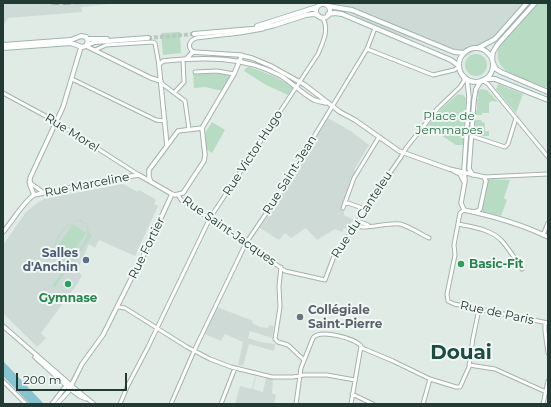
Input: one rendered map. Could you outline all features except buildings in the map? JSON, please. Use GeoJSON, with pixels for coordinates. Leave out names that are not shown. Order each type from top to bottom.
{"type":"FeatureCollection","features":[{"type":"Feature","properties":{"kind":"main road"},"geometry":{"type":"LineString","coordinates":[[459,66],[460,58],[464,53],[470,49],[485,45],[495,39],[528,3]]}},
{"type":"Feature","properties":{"kind":"main road"},"geometry":{"type":"LineString","coordinates":[[482,80],[491,71],[493,53],[497,45],[535,3]]}},
{"type":"Feature","properties":{"kind":"main road"},"geometry":{"type":"LineString","coordinates":[[244,29],[271,22],[322,4],[352,10],[454,52],[464,53]]}},
{"type":"Feature","properties":{"kind":"main road"},"geometry":{"type":"LineString","coordinates":[[328,6],[330,10],[328,14]]}},
{"type":"Feature","properties":{"kind":"main road"},"geometry":{"type":"LineString","coordinates":[[317,7],[316,12],[320,16]]}},
{"type":"Feature","properties":{"kind":"main road"},"geometry":{"type":"LineString","coordinates":[[194,34],[271,26],[312,14],[320,16],[340,14],[451,60],[459,66],[465,77],[473,81],[491,78],[498,79],[548,100]]}},
{"type":"Feature","properties":{"kind":"main road"},"geometry":{"type":"LineString","coordinates":[[3,45],[71,40],[82,36],[87,39],[117,40]]}},
{"type":"Feature","properties":{"kind":"main road"},"geometry":{"type":"LineString","coordinates":[[77,38],[76,41],[79,46]]}},
{"type":"Feature","properties":{"kind":"main road"},"geometry":{"type":"LineString","coordinates":[[3,48],[69,44],[79,46],[95,42],[148,38]]}},
{"type":"Feature","properties":{"kind":"main road"},"geometry":{"type":"LineString","coordinates":[[86,45],[87,39]]}},
{"type":"Feature","properties":{"kind":"main road"},"geometry":{"type":"LineString","coordinates":[[477,48],[486,51],[496,69],[548,92]]}},
{"type":"Feature","properties":{"kind":"street","name":"Rue Victor Hugo"},"geometry":{"type":"LineString","coordinates":[[120,404],[128,384],[157,329],[210,218],[318,54],[325,35],[326,25],[320,16]]}},
{"type":"Feature","properties":{"kind":"street"},"geometry":{"type":"LineString","coordinates":[[193,52],[190,48],[190,44],[192,40],[196,38],[247,33],[271,26]]}},
{"type":"Feature","properties":{"kind":"street","name":"Rue Saint-Jean"},"geometry":{"type":"LineString","coordinates":[[172,404],[194,351],[246,242],[278,196],[331,105],[367,49],[375,28]]}},
{"type":"Feature","properties":{"kind":"street"},"geometry":{"type":"LineString","coordinates":[[95,50],[106,45],[149,42],[155,43],[161,82],[167,146]]}},
{"type":"Feature","properties":{"kind":"street"},"geometry":{"type":"LineString","coordinates":[[86,45],[161,82],[186,102],[189,129]]}},
{"type":"Feature","properties":{"kind":"street"},"geometry":{"type":"LineString","coordinates":[[3,232],[28,199],[34,195],[30,178],[66,100],[79,46]]}},
{"type":"Feature","properties":{"kind":"street"},"geometry":{"type":"LineString","coordinates":[[367,49],[433,75],[454,70],[459,66]]}},
{"type":"Feature","properties":{"kind":"street"},"geometry":{"type":"LineString","coordinates":[[184,59],[193,52],[242,55],[271,66],[300,82],[331,105],[403,152],[449,169],[460,175],[464,186]]}},
{"type":"Feature","properties":{"kind":"street"},"geometry":{"type":"LineString","coordinates":[[139,175],[172,194],[178,195],[185,191],[204,161],[205,155],[202,128],[234,74],[242,55]]}},
{"type":"Feature","properties":{"kind":"street"},"geometry":{"type":"LineString","coordinates":[[159,65],[163,61],[184,59],[216,58],[240,62],[268,70],[297,87],[314,100],[331,105]]}},
{"type":"Feature","properties":{"kind":"street"},"geometry":{"type":"LineString","coordinates":[[174,93],[184,82],[184,59]]}},
{"type":"Feature","properties":{"kind":"street"},"geometry":{"type":"LineString","coordinates":[[195,72],[234,74]]}},
{"type":"Feature","properties":{"kind":"street"},"geometry":{"type":"LineString","coordinates":[[464,210],[461,203],[465,180],[464,172],[469,97],[465,77]]}},
{"type":"Feature","properties":{"kind":"street","name":"Rue du Canteleu"},"geometry":{"type":"LineString","coordinates":[[325,280],[336,251],[356,226],[365,209],[403,152],[440,106],[460,87],[465,77]]}},
{"type":"Feature","properties":{"kind":"street"},"geometry":{"type":"LineString","coordinates":[[72,79],[156,120],[165,121]]}},
{"type":"Feature","properties":{"kind":"street"},"geometry":{"type":"LineString","coordinates":[[474,175],[470,172],[474,96],[476,87],[482,80],[488,84],[548,156]]}},
{"type":"Feature","properties":{"kind":"street","name":"Rue Morel"},"geometry":{"type":"LineString","coordinates":[[3,93],[56,122],[139,175]]}},
{"type":"Feature","properties":{"kind":"street"},"geometry":{"type":"LineString","coordinates":[[472,136],[505,147],[508,144],[516,118]]}},
{"type":"Feature","properties":{"kind":"street"},"geometry":{"type":"LineString","coordinates":[[152,182],[149,178],[149,172],[178,131],[202,128]]}},
{"type":"Feature","properties":{"kind":"street"},"geometry":{"type":"LineString","coordinates":[[343,208],[355,176],[379,137]]}},
{"type":"Feature","properties":{"kind":"street"},"geometry":{"type":"LineString","coordinates":[[449,169],[484,177],[548,174]]}},
{"type":"Feature","properties":{"kind":"street","name":"Rue Marceline"},"geometry":{"type":"LineString","coordinates":[[34,195],[110,179],[119,179],[139,175]]}},
{"type":"Feature","properties":{"kind":"street"},"geometry":{"type":"LineString","coordinates":[[473,212],[478,211],[480,208],[486,181],[484,177]]}},
{"type":"Feature","properties":{"kind":"street"},"geometry":{"type":"LineString","coordinates":[[30,182],[44,193]]}},
{"type":"Feature","properties":{"kind":"street","name":"Rue Fortier"},"geometry":{"type":"LineString","coordinates":[[69,386],[81,366],[102,337],[141,261],[172,194]]}},
{"type":"Feature","properties":{"kind":"street","name":"Rue Saint-Jacques"},"geometry":{"type":"LineString","coordinates":[[178,195],[180,199],[287,271],[325,280]]}},
{"type":"Feature","properties":{"kind":"street"},"geometry":{"type":"LineString","coordinates":[[345,202],[365,209]]}},
{"type":"Feature","properties":{"kind":"street"},"geometry":{"type":"LineString","coordinates":[[480,208],[481,212],[486,215]]}},
{"type":"Feature","properties":{"kind":"street"},"geometry":{"type":"LineString","coordinates":[[464,210],[521,226],[548,237]]}},
{"type":"Feature","properties":{"kind":"street"},"geometry":{"type":"LineString","coordinates":[[464,210],[460,212],[457,226],[489,232],[501,240],[522,269]]}},
{"type":"Feature","properties":{"kind":"street"},"geometry":{"type":"LineString","coordinates":[[358,221],[370,226]]}},
{"type":"Feature","properties":{"kind":"street"},"geometry":{"type":"LineString","coordinates":[[544,235],[548,223]]}},
{"type":"Feature","properties":{"kind":"street"},"geometry":{"type":"LineString","coordinates":[[356,226],[401,225],[428,238]]}},
{"type":"Feature","properties":{"kind":"street","name":"Rue de Paris"},"geometry":{"type":"LineString","coordinates":[[457,226],[454,245],[455,255],[447,292],[448,299],[452,304],[546,323]]}},
{"type":"Feature","properties":{"kind":"street"},"geometry":{"type":"LineString","coordinates":[[281,267],[279,286],[280,306],[275,339],[278,342],[288,345],[304,360]]}},
{"type":"Feature","properties":{"kind":"street"},"geometry":{"type":"LineString","coordinates":[[121,301],[124,308]]}},
{"type":"Feature","properties":{"kind":"street"},"geometry":{"type":"LineString","coordinates":[[118,307],[124,308],[194,351],[235,368],[272,377],[330,375],[355,380]]}},
{"type":"Feature","properties":{"kind":"street"},"geometry":{"type":"LineString","coordinates":[[296,404],[300,375],[304,360],[313,338],[317,334],[339,336],[356,341],[361,346],[430,380],[460,387],[470,365],[473,338],[479,309]]}},
{"type":"Feature","properties":{"kind":"street"},"geometry":{"type":"LineString","coordinates":[[546,323],[548,353]]}},
{"type":"Feature","properties":{"kind":"street"},"geometry":{"type":"LineString","coordinates":[[3,326],[34,354],[36,358],[69,386],[94,404]]}},
{"type":"Feature","properties":{"kind":"street"},"geometry":{"type":"LineString","coordinates":[[351,404],[361,346]]}},
{"type":"Feature","properties":{"kind":"street"},"geometry":{"type":"LineString","coordinates":[[470,365],[493,368],[546,392]]}},
{"type":"Feature","properties":{"kind":"street"},"geometry":{"type":"LineString","coordinates":[[221,404],[235,368]]}},
{"type":"Feature","properties":{"kind":"street"},"geometry":{"type":"LineString","coordinates":[[423,404],[430,380]]}},
{"type":"Feature","properties":{"kind":"street"},"geometry":{"type":"LineString","coordinates":[[3,381],[26,404]]}},
{"type":"Feature","properties":{"kind":"street"},"geometry":{"type":"LineString","coordinates":[[543,404],[548,381]]}},
{"type":"Feature","properties":{"kind":"street"},"geometry":{"type":"LineString","coordinates":[[52,404],[69,386]]}},
{"type":"Feature","properties":{"kind":"street"},"geometry":{"type":"LineString","coordinates":[[57,404],[69,386]]}},
{"type":"Feature","properties":{"kind":"street"},"geometry":{"type":"LineString","coordinates":[[352,394],[373,404]]}},
{"type":"Feature","properties":{"kind":"shaded area"},"geometry":{"type":"Polygon","coordinates":[[[3,3],[111,4],[81,7],[82,12],[8,18],[3,26],[3,3]]]}},
{"type":"Feature","properties":{"kind":"shaded area"},"geometry":{"type":"Polygon","coordinates":[[[331,3],[525,3],[494,37],[466,57],[379,28],[331,3]]]}},
{"type":"Feature","properties":{"kind":"shaded area"},"geometry":{"type":"Polygon","coordinates":[[[328,118],[352,132],[369,145],[354,170],[356,172],[351,179],[341,207],[344,209],[344,215],[354,220],[349,230],[344,228],[342,232],[335,229],[317,240],[306,228],[291,238],[285,233],[279,240],[260,228],[280,198],[328,118]]]}},
{"type":"Feature","properties":{"kind":"shaded area"},"geometry":{"type":"Polygon","coordinates":[[[123,184],[138,192],[139,190],[153,198],[156,200],[154,204],[158,206],[135,256],[99,240],[95,248],[89,244],[77,271],[82,275],[78,283],[41,333],[46,338],[37,347],[3,313],[3,245],[26,212],[42,200],[123,184]]]}},
{"type":"Feature","properties":{"kind":"shaded area"},"geometry":{"type":"Polygon","coordinates":[[[217,307],[253,321],[252,323],[260,327],[268,328],[269,325],[274,326],[272,338],[250,331],[248,338],[260,342],[275,344],[274,351],[249,344],[243,366],[238,365],[243,342],[225,334],[221,341],[205,334],[217,307]]]}},
{"type":"Feature","properties":{"kind":"shaded area"},"geometry":{"type":"Polygon","coordinates":[[[255,377],[253,389],[263,392],[262,397],[266,378],[273,379],[272,393],[276,395],[274,404],[235,404],[240,386],[252,389],[255,377]]]}},
{"type":"Feature","properties":{"kind":"green space"},"geometry":{"type":"Polygon","coordinates":[[[539,3],[548,3],[548,88],[511,74],[499,62],[498,54],[501,44],[539,3]]]}},
{"type":"Feature","properties":{"kind":"green space"},"geometry":{"type":"Polygon","coordinates":[[[180,32],[181,53],[163,55],[161,33],[180,32]]]}},
{"type":"Feature","properties":{"kind":"green space"},"geometry":{"type":"Polygon","coordinates":[[[476,54],[484,57],[487,65],[484,73],[476,76],[468,73],[465,65],[468,57],[476,54]]]}},
{"type":"Feature","properties":{"kind":"green space"},"geometry":{"type":"Polygon","coordinates":[[[249,67],[272,76],[293,87],[288,95],[266,85],[244,71],[249,67]]]}},
{"type":"Feature","properties":{"kind":"green space"},"geometry":{"type":"Polygon","coordinates":[[[193,74],[228,74],[230,77],[223,90],[217,90],[206,87],[194,88],[193,74]]]}},
{"type":"Feature","properties":{"kind":"green space"},"geometry":{"type":"Polygon","coordinates":[[[498,84],[523,94],[516,113],[496,89],[498,84]]]}},
{"type":"Feature","properties":{"kind":"green space"},"geometry":{"type":"Polygon","coordinates":[[[481,89],[487,90],[498,102],[492,101],[489,103],[489,113],[476,115],[477,100],[479,97],[477,97],[478,91],[481,89]]]}},
{"type":"Feature","properties":{"kind":"green space","name":"Place de Jemmapes"},"geometry":{"type":"Polygon","coordinates":[[[459,94],[466,98],[463,145],[456,145],[427,126],[441,109],[459,94]]]}},
{"type":"Feature","properties":{"kind":"green space"},"geometry":{"type":"Polygon","coordinates":[[[475,120],[481,120],[485,123],[485,131],[489,131],[489,136],[481,136],[476,134],[475,120]]]}},
{"type":"Feature","properties":{"kind":"green space"},"geometry":{"type":"Polygon","coordinates":[[[212,122],[225,130],[212,153],[206,149],[205,133],[212,122]]]}},
{"type":"Feature","properties":{"kind":"green space"},"geometry":{"type":"Polygon","coordinates":[[[488,179],[510,180],[504,198],[507,200],[501,216],[481,211],[488,179]]]}},
{"type":"Feature","properties":{"kind":"green space"},"geometry":{"type":"Polygon","coordinates":[[[71,223],[61,234],[56,244],[55,253],[64,260],[61,260],[55,257],[54,251],[55,243],[59,235],[71,223]]]}},
{"type":"Feature","properties":{"kind":"green space"},"geometry":{"type":"Polygon","coordinates":[[[73,224],[86,233],[69,257],[56,248],[73,224]]]}},
{"type":"Feature","properties":{"kind":"green space"},"geometry":{"type":"Polygon","coordinates":[[[87,226],[89,233],[92,235],[55,287],[52,286],[71,260],[64,260],[70,259],[79,251],[86,238],[87,226]]]}},
{"type":"Feature","properties":{"kind":"water"},"geometry":{"type":"Polygon","coordinates":[[[3,361],[44,404],[30,404],[3,376],[3,361]]]}},
{"type":"Feature","properties":{"kind":"tunnel"},"geometry":{"type":"LineString","coordinates":[[148,38],[194,34]]}},
{"type":"Feature","properties":{"kind":"railway"},"geometry":{"type":"LineString","coordinates":[[27,3],[104,3]]}},
{"type":"Feature","properties":{"kind":"place","name":"Salles d'Anchin"},"geometry":{"type":"Point","coordinates":[86,260]}},
{"type":"Feature","properties":{"kind":"place","name":"Basic-Fit"},"geometry":{"type":"Point","coordinates":[461,264]}},
{"type":"Feature","properties":{"kind":"place","name":"Gymnase"},"geometry":{"type":"Point","coordinates":[68,284]}},
{"type":"Feature","properties":{"kind":"place","name":"Collégiale Saint-Pierre"},"geometry":{"type":"Point","coordinates":[300,317]}},
{"type":"Feature","properties":{"kind":"district","name":"Douai"},"geometry":{"type":"Point","coordinates":[461,353]}}]}
